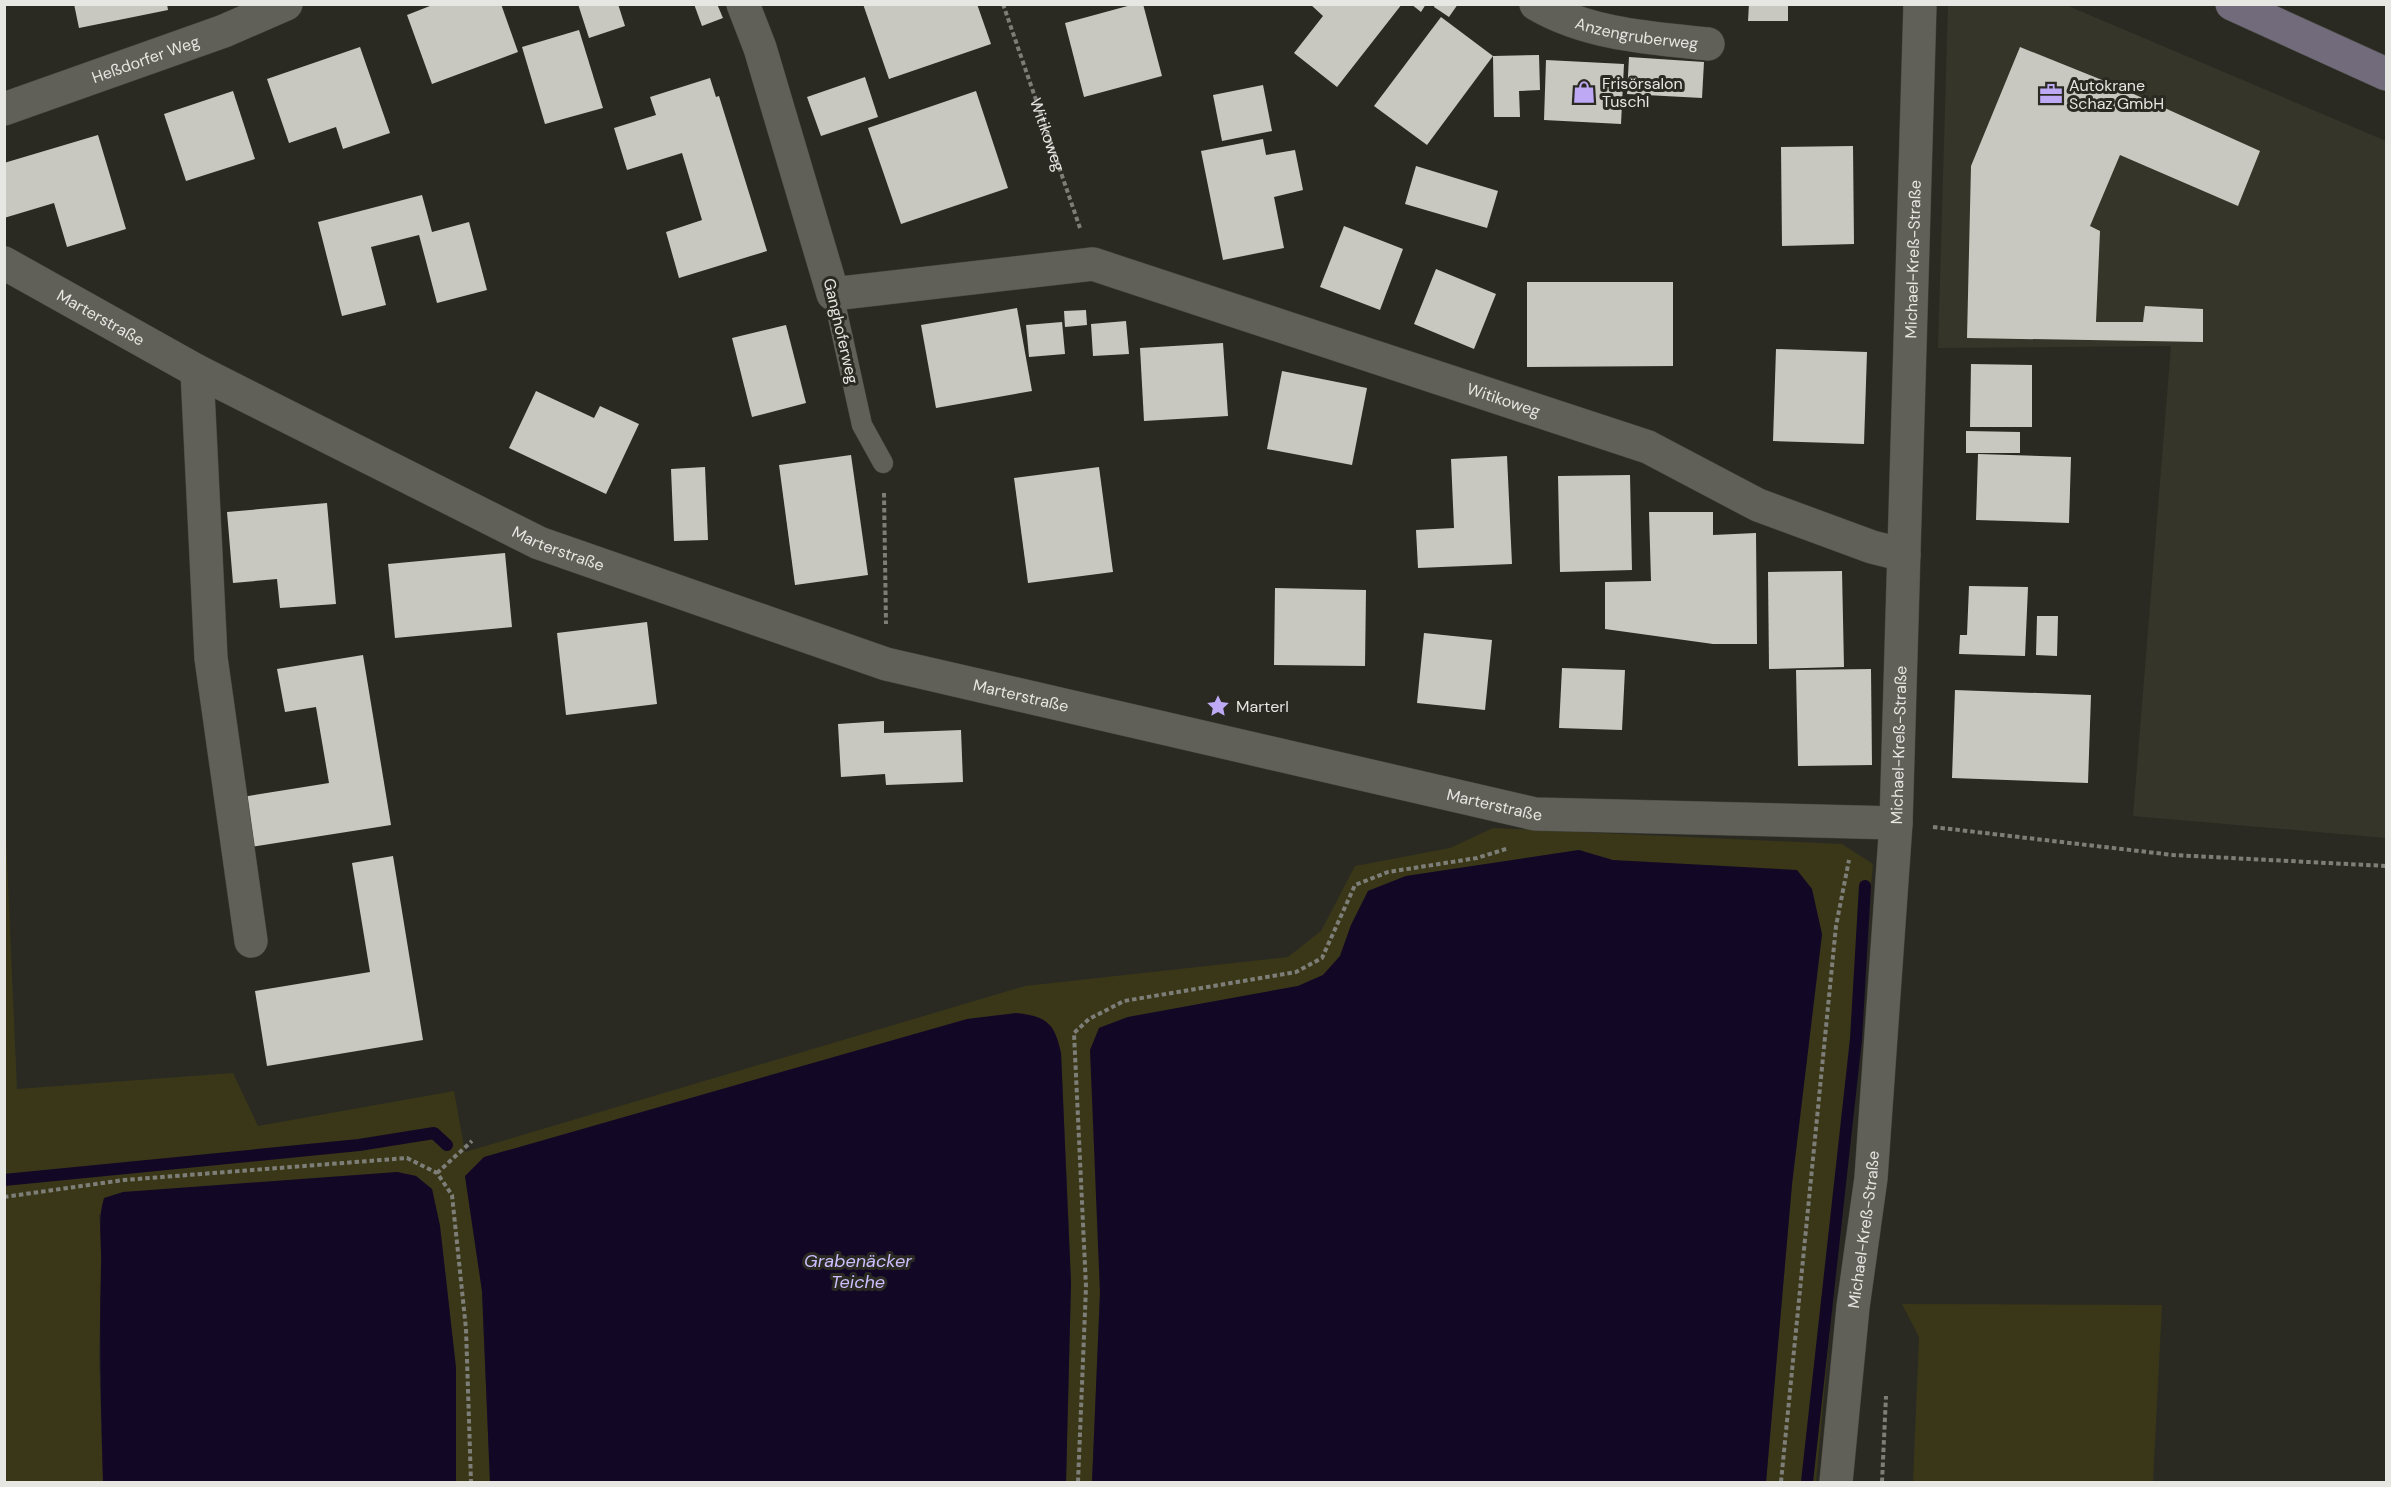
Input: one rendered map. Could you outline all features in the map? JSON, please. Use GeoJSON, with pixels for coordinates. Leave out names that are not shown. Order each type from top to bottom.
{"type":"FeatureCollection","features":[{"type":"Feature","properties":{"kind":"main road"},"geometry":{"type":"LineString","coordinates":[[2232,4],[2386,74]]}},
{"type":"Feature","properties":{"kind":"street","name":"Heßdorfer Weg"},"geometry":{"type":"LineString","coordinates":[[4,109],[224,31],[286,4]]}},
{"type":"Feature","properties":{"kind":"street","name":"Ganghoferweg"},"geometry":{"type":"LineString","coordinates":[[742,4],[760,48],[833,294]]}},
{"type":"Feature","properties":{"kind":"street","name":"Anzengruberweg"},"geometry":{"type":"LineString","coordinates":[[1536,4],[1556,16],[1625,35],[1708,44]]}},
{"type":"Feature","properties":{"kind":"street","name":"Michael-Kreß-Straße"},"geometry":{"type":"LineString","coordinates":[[1836,1482],[1853,1307],[1871,1178],[1896,823],[1920,4]]}},
{"type":"Feature","properties":{"kind":"street","name":"Marterstraße"},"geometry":{"type":"LineString","coordinates":[[4,263],[197,371],[539,543],[886,664],[1535,814],[1896,823]]}},
{"type":"Feature","properties":{"kind":"street","name":"Witikoweg"},"geometry":{"type":"LineString","coordinates":[[833,294],[1093,264],[1648,447],[1758,506],[1872,547],[1904,555]]}},
{"type":"Feature","properties":{"kind":"street"},"geometry":{"type":"LineString","coordinates":[[197,371],[212,658],[251,941]]}},
{"type":"Feature","properties":{"kind":"lane","name":"Ganghoferweg"},"geometry":{"type":"LineString","coordinates":[[833,294],[862,425],[883,463]]}},
{"type":"Feature","properties":{"kind":"path","name":"Witikoweg"},"geometry":{"type":"LineString","coordinates":[[1003,4],[1093,264]]}},
{"type":"Feature","properties":{"kind":"path"},"geometry":{"type":"LineString","coordinates":[[883,463],[886,664]]}},
{"type":"Feature","properties":{"kind":"path"},"geometry":{"type":"LineString","coordinates":[[1078,1482],[1086,1287],[1074,1033],[1089,1019],[1124,1001],[1296,972],[1322,958],[1355,885],[1388,872],[1477,858],[1527,843],[1535,814]]}},
{"type":"Feature","properties":{"kind":"path"},"geometry":{"type":"LineString","coordinates":[[1781,1482],[1836,926],[1857,822]]}},
{"type":"Feature","properties":{"kind":"path"},"geometry":{"type":"LineString","coordinates":[[1896,823],[2173,855],[2386,866]]}},
{"type":"Feature","properties":{"kind":"path"},"geometry":{"type":"LineString","coordinates":[[437,1173],[472,1141]]}},
{"type":"Feature","properties":{"kind":"path"},"geometry":{"type":"LineString","coordinates":[[4,1197],[124,1180],[407,1158],[437,1173],[452,1195],[466,1329],[471,1482]]}},
{"type":"Feature","properties":{"kind":"shaded area","name":"Autokrane Schaz GmbH"},"geometry":{"type":"Polygon","coordinates":[[[1948,5],[2066,5],[2386,141],[2386,838],[2133,816],[2171,346],[1938,348],[1948,5]]]}},
{"type":"Feature","properties":{"kind":"shaded area"},"geometry":{"type":"Polygon","coordinates":[[[4,791],[17,1089],[233,1073],[258,1126],[454,1091],[465,1152],[1025,986],[1288,957],[1321,931],[1355,866],[1450,848],[1493,828],[1842,844],[1873,864],[1816,1482],[1766,1482],[1792,1184],[1822,935],[1579,850],[1406,876],[1368,891],[1351,925],[1340,956],[1323,975],[1298,986],[1128,1017],[1099,1028],[1100,1293],[1092,1482],[1066,1482],[1071,1283],[1061,1053],[465,1176],[482,1291],[490,1482],[456,1482],[456,1368],[440,1226],[432,1189],[416,1176],[397,1172],[99,1214],[102,1245],[99,1354],[103,1482],[5,1482],[4,791]]]}},
{"type":"Feature","properties":{"kind":"shaded area"},"geometry":{"type":"Polygon","coordinates":[[[1902,1304],[2162,1305],[2153,1482],[1913,1482],[1919,1337],[1902,1304]]]}},
{"type":"Feature","properties":{"kind":"water"},"geometry":{"type":"Polygon","coordinates":[[[1579,850],[1613,860],[1797,870],[1812,889],[1822,934],[1792,1184],[1766,1482],[1092,1482],[1100,1293],[1090,1050],[1099,1028],[1128,1017],[1298,986],[1323,975],[1340,956],[1351,925],[1368,891],[1406,876],[1579,850]]]}},
{"type":"Feature","properties":{"kind":"water","name":"Grabenäcker Teiche"},"geometry":{"type":"Polygon","coordinates":[[[1016,1013],[1035,1016],[1048,1023],[1056,1035],[1061,1053],[1071,1283],[1066,1482],[490,1482],[482,1291],[465,1176],[484,1157],[967,1019],[1016,1013]]]}},
{"type":"Feature","properties":{"kind":"water"},"geometry":{"type":"Polygon","coordinates":[[[397,1172],[416,1176],[432,1189],[440,1226],[456,1368],[456,1482],[103,1482],[100,1223],[104,1198],[123,1192],[397,1172]]]}},
{"type":"Feature","properties":{"kind":"building"},"geometry":{"type":"Polygon","coordinates":[[[74,4],[167,4],[168,10],[79,28],[74,4]]]}},
{"type":"Feature","properties":{"kind":"building"},"geometry":{"type":"Polygon","coordinates":[[[435,4],[501,4],[518,52],[432,84],[407,15],[435,4]]]}},
{"type":"Feature","properties":{"kind":"building"},"geometry":{"type":"Polygon","coordinates":[[[578,4],[618,4],[625,26],[589,38],[578,4]]]}},
{"type":"Feature","properties":{"kind":"building"},"geometry":{"type":"Polygon","coordinates":[[[694,4],[717,4],[723,18],[702,26],[694,4]]]}},
{"type":"Feature","properties":{"kind":"building"},"geometry":{"type":"Polygon","coordinates":[[[863,4],[977,4],[991,44],[889,79],[863,4]]]}},
{"type":"Feature","properties":{"kind":"building"},"geometry":{"type":"Polygon","coordinates":[[[1135,4],[1143,4],[1162,76],[1084,97],[1065,23],[1135,4]]]}},
{"type":"Feature","properties":{"kind":"building"},"geometry":{"type":"Polygon","coordinates":[[[1310,4],[1402,4],[1337,87],[1294,53],[1323,16],[1310,4]]]}},
{"type":"Feature","properties":{"kind":"building"},"geometry":{"type":"Polygon","coordinates":[[[1411,4],[1426,4],[1421,12],[1411,4]]]}},
{"type":"Feature","properties":{"kind":"building"},"geometry":{"type":"Polygon","coordinates":[[[1435,4],[1458,4],[1449,17],[1434,7],[1435,4]]]}},
{"type":"Feature","properties":{"kind":"building"},"geometry":{"type":"Polygon","coordinates":[[[1749,4],[1788,4],[1788,21],[1748,21],[1749,4]]]}},
{"type":"Feature","properties":{"kind":"building"},"geometry":{"type":"Polygon","coordinates":[[[1441,17],[1493,56],[1427,145],[1374,106],[1441,17]]]}},
{"type":"Feature","properties":{"kind":"building"},"geometry":{"type":"Polygon","coordinates":[[[579,30],[603,108],[545,124],[522,47],[579,30]]]}},
{"type":"Feature","properties":{"kind":"building"},"geometry":{"type":"Polygon","coordinates":[[[360,47],[390,133],[343,149],[336,127],[289,143],[267,79],[360,47]]]}},
{"type":"Feature","properties":{"kind":"building"},"geometry":{"type":"Polygon","coordinates":[[[2020,47],[2107,82],[2260,151],[2238,206],[2120,155],[2090,226],[2100,231],[2096,322],[2143,322],[2145,306],[2203,309],[2203,342],[1967,338],[1971,166],[2020,47]]]}},
{"type":"Feature","properties":{"kind":"building"},"geometry":{"type":"Polygon","coordinates":[[[1539,55],[1540,90],[1519,91],[1520,117],[1494,117],[1493,56],[1539,55]]]}},
{"type":"Feature","properties":{"kind":"building"},"geometry":{"type":"Polygon","coordinates":[[[1629,57],[1704,62],[1702,98],[1627,94],[1629,57]]]}},
{"type":"Feature","properties":{"kind":"building","name":"Frisörsalon Tuschl"},"geometry":{"type":"Polygon","coordinates":[[[1546,60],[1624,64],[1621,124],[1544,120],[1546,60]]]}},
{"type":"Feature","properties":{"kind":"building"},"geometry":{"type":"Polygon","coordinates":[[[865,77],[878,117],[821,136],[807,97],[865,77]]]}},
{"type":"Feature","properties":{"kind":"building"},"geometry":{"type":"Polygon","coordinates":[[[710,78],[716,97],[719,96],[767,251],[679,278],[666,232],[702,220],[682,153],[627,170],[614,128],[656,115],[650,97],[710,78]]]}},
{"type":"Feature","properties":{"kind":"building"},"geometry":{"type":"Polygon","coordinates":[[[1263,85],[1272,131],[1222,141],[1213,95],[1263,85]]]}},
{"type":"Feature","properties":{"kind":"building"},"geometry":{"type":"Polygon","coordinates":[[[233,91],[255,159],[186,181],[164,114],[233,91]]]}},
{"type":"Feature","properties":{"kind":"building"},"geometry":{"type":"Polygon","coordinates":[[[976,91],[1008,188],[901,224],[868,128],[976,91]]]}},
{"type":"Feature","properties":{"kind":"building"},"geometry":{"type":"Polygon","coordinates":[[[98,135],[126,229],[67,247],[54,203],[4,218],[4,163],[98,135]]]}},
{"type":"Feature","properties":{"kind":"building"},"geometry":{"type":"Polygon","coordinates":[[[1263,139],[1266,155],[1295,150],[1303,190],[1274,197],[1284,248],[1223,260],[1201,151],[1263,139]]]}},
{"type":"Feature","properties":{"kind":"building"},"geometry":{"type":"Polygon","coordinates":[[[1853,146],[1854,244],[1782,246],[1781,147],[1853,146]]]}},
{"type":"Feature","properties":{"kind":"building"},"geometry":{"type":"Polygon","coordinates":[[[1416,166],[1498,191],[1487,228],[1405,204],[1416,166]]]}},
{"type":"Feature","properties":{"kind":"building"},"geometry":{"type":"Polygon","coordinates":[[[422,195],[432,232],[469,222],[487,290],[437,303],[419,235],[371,247],[386,305],[342,316],[318,222],[422,195]]]}},
{"type":"Feature","properties":{"kind":"building"},"geometry":{"type":"Polygon","coordinates":[[[1344,226],[1403,249],[1380,310],[1320,287],[1344,226]]]}},
{"type":"Feature","properties":{"kind":"building"},"geometry":{"type":"Polygon","coordinates":[[[1436,269],[1496,294],[1474,349],[1414,324],[1436,269]]]}},
{"type":"Feature","properties":{"kind":"building"},"geometry":{"type":"Polygon","coordinates":[[[1527,282],[1673,282],[1673,366],[1527,367],[1527,282]]]}},
{"type":"Feature","properties":{"kind":"building"},"geometry":{"type":"Polygon","coordinates":[[[1017,308],[1032,391],[936,408],[921,325],[1017,308]]]}},
{"type":"Feature","properties":{"kind":"building"},"geometry":{"type":"Polygon","coordinates":[[[1086,310],[1087,325],[1065,327],[1064,311],[1086,310]]]}},
{"type":"Feature","properties":{"kind":"building"},"geometry":{"type":"Polygon","coordinates":[[[1126,321],[1129,354],[1093,356],[1091,324],[1126,321]]]}},
{"type":"Feature","properties":{"kind":"building"},"geometry":{"type":"Polygon","coordinates":[[[1062,322],[1065,354],[1029,357],[1026,325],[1062,322]]]}},
{"type":"Feature","properties":{"kind":"building"},"geometry":{"type":"Polygon","coordinates":[[[786,325],[806,403],[752,417],[732,338],[786,325]]]}},
{"type":"Feature","properties":{"kind":"building"},"geometry":{"type":"Polygon","coordinates":[[[1223,343],[1228,416],[1144,421],[1140,348],[1223,343]]]}},
{"type":"Feature","properties":{"kind":"building"},"geometry":{"type":"Polygon","coordinates":[[[1776,349],[1867,352],[1864,444],[1773,441],[1776,349]]]}},
{"type":"Feature","properties":{"kind":"building"},"geometry":{"type":"Polygon","coordinates":[[[1971,364],[2032,365],[2032,427],[1970,427],[1971,364]]]}},
{"type":"Feature","properties":{"kind":"building"},"geometry":{"type":"Polygon","coordinates":[[[1282,371],[1367,388],[1352,465],[1267,449],[1282,371]]]}},
{"type":"Feature","properties":{"kind":"building"},"geometry":{"type":"Polygon","coordinates":[[[536,391],[594,418],[600,406],[639,424],[606,494],[509,448],[536,391]]]}},
{"type":"Feature","properties":{"kind":"building"},"geometry":{"type":"Polygon","coordinates":[[[1966,431],[2020,432],[2020,453],[1966,453],[1966,431]]]}},
{"type":"Feature","properties":{"kind":"building"},"geometry":{"type":"Polygon","coordinates":[[[1978,454],[2071,457],[2069,523],[1976,520],[1978,454]]]}},
{"type":"Feature","properties":{"kind":"building"},"geometry":{"type":"Polygon","coordinates":[[[851,455],[868,575],[795,585],[779,465],[851,455]]]}},
{"type":"Feature","properties":{"kind":"building"},"geometry":{"type":"Polygon","coordinates":[[[1507,456],[1512,564],[1418,568],[1416,530],[1454,528],[1451,459],[1507,456]]]}},
{"type":"Feature","properties":{"kind":"building"},"geometry":{"type":"Polygon","coordinates":[[[705,467],[708,540],[674,541],[671,469],[705,467]]]}},
{"type":"Feature","properties":{"kind":"building"},"geometry":{"type":"Polygon","coordinates":[[[1099,467],[1113,572],[1028,583],[1014,478],[1099,467]]]}},
{"type":"Feature","properties":{"kind":"building"},"geometry":{"type":"Polygon","coordinates":[[[1630,475],[1632,570],[1560,572],[1558,476],[1630,475]]]}},
{"type":"Feature","properties":{"kind":"building"},"geometry":{"type":"Polygon","coordinates":[[[327,503],[336,604],[280,608],[277,579],[233,583],[227,512],[327,503]]]}},
{"type":"Feature","properties":{"kind":"building"},"geometry":{"type":"Polygon","coordinates":[[[1649,512],[1713,512],[1713,535],[1756,533],[1757,644],[1713,644],[1605,629],[1605,582],[1651,581],[1649,512]]]}},
{"type":"Feature","properties":{"kind":"building"},"geometry":{"type":"Polygon","coordinates":[[[505,553],[512,627],[395,638],[388,564],[505,553]]]}},
{"type":"Feature","properties":{"kind":"building"},"geometry":{"type":"Polygon","coordinates":[[[1842,571],[1844,667],[1769,669],[1768,572],[1842,571]]]}},
{"type":"Feature","properties":{"kind":"building"},"geometry":{"type":"Polygon","coordinates":[[[1969,586],[2028,587],[2025,656],[1959,654],[1960,635],[1967,635],[1969,586]]]}},
{"type":"Feature","properties":{"kind":"building"},"geometry":{"type":"Polygon","coordinates":[[[1275,588],[1366,590],[1365,666],[1274,665],[1275,588]]]}},
{"type":"Feature","properties":{"kind":"building"},"geometry":{"type":"Polygon","coordinates":[[[2037,616],[2058,616],[2057,656],[2036,655],[2037,616]]]}},
{"type":"Feature","properties":{"kind":"building"},"geometry":{"type":"Polygon","coordinates":[[[647,622],[657,704],[566,715],[557,633],[647,622]]]}},
{"type":"Feature","properties":{"kind":"building"},"geometry":{"type":"Polygon","coordinates":[[[1424,633],[1492,640],[1485,710],[1417,703],[1424,633]]]}},
{"type":"Feature","properties":{"kind":"building"},"geometry":{"type":"Polygon","coordinates":[[[363,655],[391,825],[250,847],[242,797],[329,783],[316,707],[285,712],[277,669],[363,655]]]}},
{"type":"Feature","properties":{"kind":"building"},"geometry":{"type":"Polygon","coordinates":[[[1562,668],[1625,670],[1622,730],[1559,728],[1562,668]]]}},
{"type":"Feature","properties":{"kind":"building"},"geometry":{"type":"Polygon","coordinates":[[[1871,669],[1872,765],[1798,766],[1796,670],[1871,669]]]}},
{"type":"Feature","properties":{"kind":"building"},"geometry":{"type":"Polygon","coordinates":[[[1955,690],[2091,695],[2088,783],[1952,778],[1955,690]]]}},
{"type":"Feature","properties":{"kind":"building"},"geometry":{"type":"Polygon","coordinates":[[[884,721],[884,733],[961,730],[963,782],[886,785],[885,774],[841,777],[838,724],[884,721]]]}},
{"type":"Feature","properties":{"kind":"building"},"geometry":{"type":"Polygon","coordinates":[[[393,856],[423,1040],[267,1066],[255,991],[370,972],[352,863],[393,856]]]}},
{"type":"Feature","properties":{"kind":"waterway"},"geometry":{"type":"LineString","coordinates":[[1807,1482],[1856,1039],[1865,886]]}},
{"type":"Feature","properties":{"kind":"waterway"},"geometry":{"type":"LineString","coordinates":[[4,1180],[359,1145],[434,1133],[447,1145]]}},
{"type":"Feature","properties":{"kind":"place","name":"Frisörsalon Tuschl"},"geometry":{"type":"Point","coordinates":[1584,92]}},
{"type":"Feature","properties":{"kind":"place","name":"Autokrane Schaz GmbH"},"geometry":{"type":"Point","coordinates":[2051,94]}},
{"type":"Feature","properties":{"kind":"place","name":"Marterl"},"geometry":{"type":"Point","coordinates":[1218,706]}}]}
